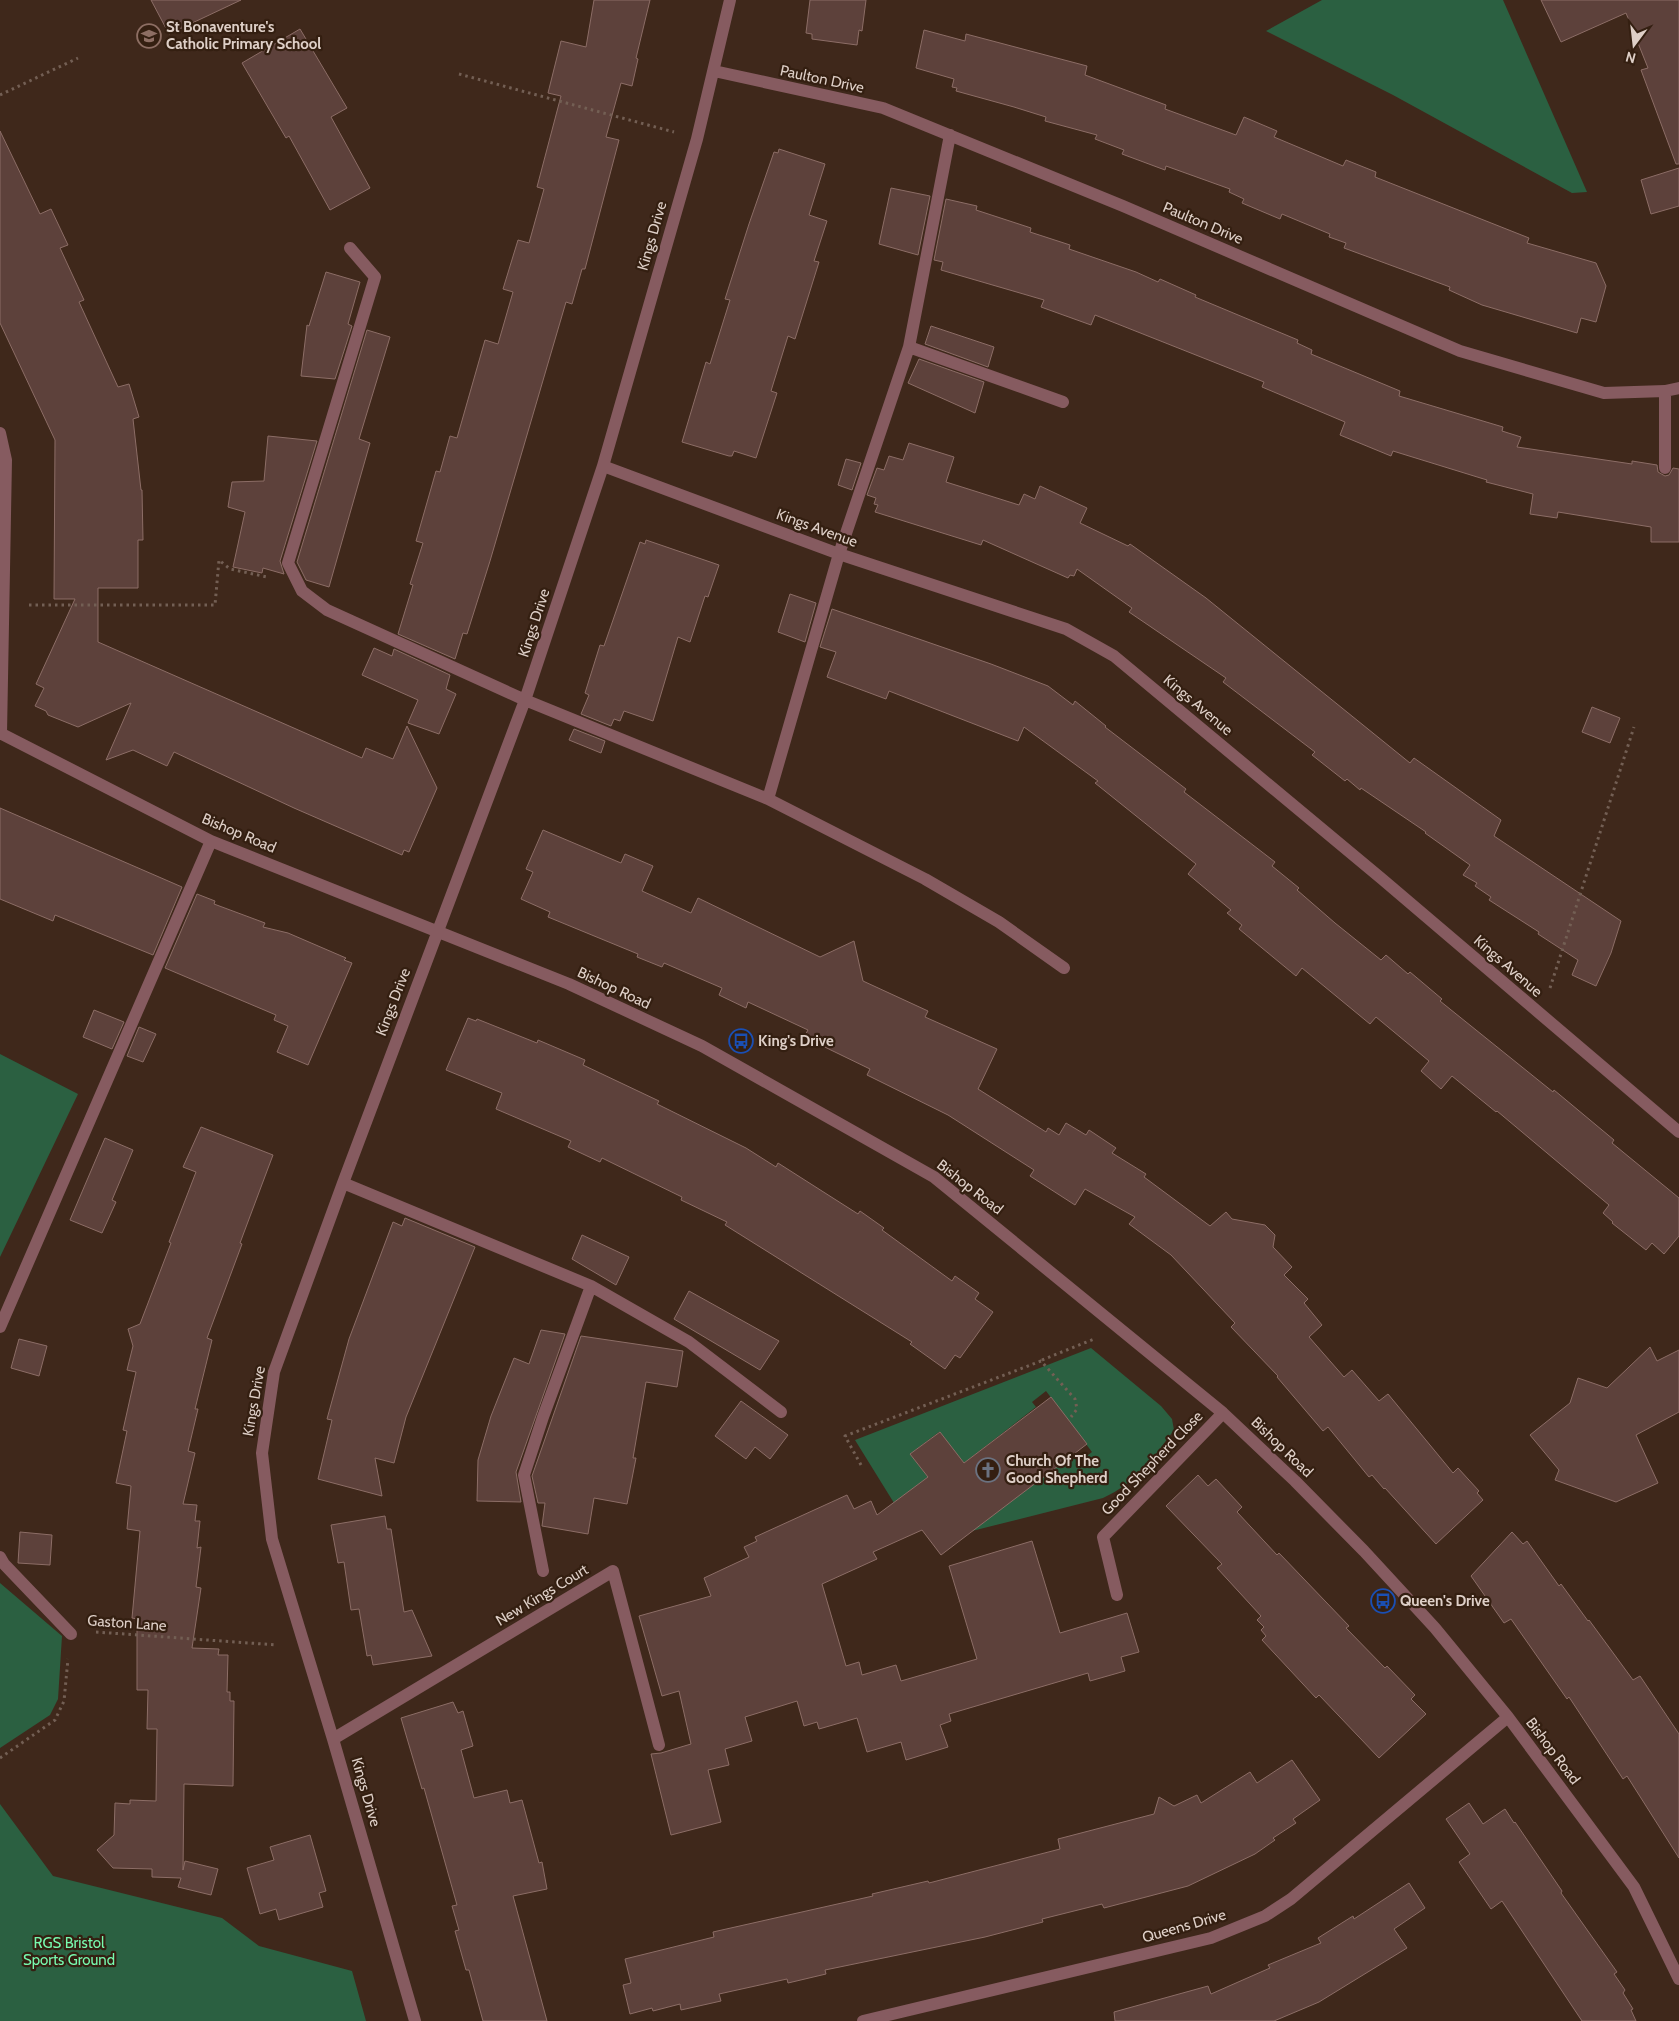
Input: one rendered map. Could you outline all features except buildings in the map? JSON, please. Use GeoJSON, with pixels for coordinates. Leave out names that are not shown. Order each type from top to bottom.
{"type":"FeatureCollection","features":[{"type":"Feature","properties":{"kind":"street","name":"Kings Drive"},"geometry":{"type":"LineString","coordinates":[[415,2021],[306,1646],[272,1539],[262,1453],[274,1372],[525,700],[603,466],[696,139],[730,0]]}},
{"type":"Feature","properties":{"kind":"street","name":"Paulton Drive"},"geometry":{"type":"LineString","coordinates":[[714,71],[883,108],[1124,206],[1460,351],[1604,393],[1665,391],[1679,388]]}},
{"type":"Feature","properties":{"kind":"street"},"geometry":{"type":"LineString","coordinates":[[768,799],[839,554],[909,348],[950,135]]}},
{"type":"Feature","properties":{"kind":"street"},"geometry":{"type":"LineString","coordinates":[[350,248],[376,277],[288,563],[302,590],[327,610],[525,700],[768,799],[925,879],[999,922],[1064,968]]}},
{"type":"Feature","properties":{"kind":"street"},"geometry":{"type":"LineString","coordinates":[[909,348],[1063,402]]}},
{"type":"Feature","properties":{"kind":"street"},"geometry":{"type":"LineString","coordinates":[[1665,391],[1665,468]]}},
{"type":"Feature","properties":{"kind":"street"},"geometry":{"type":"LineString","coordinates":[[0,433],[6,460],[0,733]]}},
{"type":"Feature","properties":{"kind":"street","name":"Kings Avenue"},"geometry":{"type":"LineString","coordinates":[[603,466],[839,554],[1066,629],[1114,656],[1382,879],[1679,1132]]}},
{"type":"Feature","properties":{"kind":"street","name":"Bishop Road"},"geometry":{"type":"LineString","coordinates":[[0,733],[212,841],[569,984],[702,1046],[934,1177],[1223,1413],[1295,1481],[1364,1551],[1435,1628],[1508,1717],[1634,1887],[1679,1979]]}},
{"type":"Feature","properties":{"kind":"street"},"geometry":{"type":"LineString","coordinates":[[0,1328],[212,841]]}},
{"type":"Feature","properties":{"kind":"street"},"geometry":{"type":"LineString","coordinates":[[343,1183],[591,1286],[689,1342],[781,1412]]}},
{"type":"Feature","properties":{"kind":"street"},"geometry":{"type":"LineString","coordinates":[[544,1571],[524,1475],[591,1286]]}},
{"type":"Feature","properties":{"kind":"street","name":"Good Shepherd Close"},"geometry":{"type":"LineString","coordinates":[[1117,1594],[1103,1537],[1223,1413]]}},
{"type":"Feature","properties":{"kind":"street"},"geometry":{"type":"LineString","coordinates":[[0,1558],[72,1634]]}},
{"type":"Feature","properties":{"kind":"street","name":"New Kings Court"},"geometry":{"type":"LineString","coordinates":[[333,1738],[613,1571],[659,1746]]}},
{"type":"Feature","properties":{"kind":"street","name":"Queens Drive"},"geometry":{"type":"LineString","coordinates":[[863,2021],[1211,1938],[1265,1916],[1291,1899],[1508,1717]]}},
{"type":"Feature","properties":{"kind":"path"},"geometry":{"type":"LineString","coordinates":[[0,95],[78,58]]}},
{"type":"Feature","properties":{"kind":"path"},"geometry":{"type":"LineString","coordinates":[[459,74],[696,139]]}},
{"type":"Feature","properties":{"kind":"path"},"geometry":{"type":"LineString","coordinates":[[4,605],[215,605],[219,560],[230,569],[281,579],[302,590]]}},
{"type":"Feature","properties":{"kind":"path"},"geometry":{"type":"LineString","coordinates":[[1541,1016],[1634,727]]}},
{"type":"Feature","properties":{"kind":"path"},"geometry":{"type":"LineString","coordinates":[[860,1465],[845,1436],[1041,1361],[1120,1328]]}},
{"type":"Feature","properties":{"kind":"path"},"geometry":{"type":"LineString","coordinates":[[1041,1361],[1075,1399],[1077,1409],[1071,1417]]}},
{"type":"Feature","properties":{"kind":"path","name":"Gaston Lane"},"geometry":{"type":"LineString","coordinates":[[0,1758],[54,1720],[64,1701],[72,1634],[79,1631],[306,1646]]}},
{"type":"Feature","properties":{"kind":"green space"},"geometry":{"type":"Polygon","coordinates":[[[1322,0],[1503,0],[1587,192],[1572,193],[1393,95],[1266,31],[1322,0]]]}},
{"type":"Feature","properties":{"kind":"green space"},"geometry":{"type":"Polygon","coordinates":[[[0,1054],[78,1094],[0,1257],[0,1054]]]}},
{"type":"Feature","properties":{"kind":"green space"},"geometry":{"type":"Polygon","coordinates":[[[1091,1348],[1161,1406],[1172,1419],[1174,1430],[1143,1469],[1125,1485],[1103,1498],[972,1531],[1073,1454],[1079,1462],[1092,1452],[1046,1391],[1032,1402],[1036,1407],[964,1463],[939,1432],[910,1454],[928,1477],[894,1503],[855,1440],[1091,1348]]]}},
{"type":"Feature","properties":{"kind":"green space"},"geometry":{"type":"Polygon","coordinates":[[[0,1583],[62,1636],[58,1699],[50,1715],[0,1748],[0,1583]]]}},
{"type":"Feature","properties":{"kind":"green space","name":"RGS Bristol Sports Ground"},"geometry":{"type":"Polygon","coordinates":[[[0,1804],[53,1876],[222,1918],[259,1946],[352,1971],[366,2021],[0,2021],[0,1804]]]}},
{"type":"Feature","properties":{"kind":"place","name":"St Bonaventure's Catholic Primary School"},"geometry":{"type":"Point","coordinates":[149,36]}},
{"type":"Feature","properties":{"kind":"place","name":"King's Drive"},"geometry":{"type":"Point","coordinates":[741,1041]}},
{"type":"Feature","properties":{"kind":"place","name":"Church Of The Good Shepherd"},"geometry":{"type":"Point","coordinates":[988,1470]}},
{"type":"Feature","properties":{"kind":"place","name":"Queen's Drive"},"geometry":{"type":"Point","coordinates":[1383,1601]}}]}
